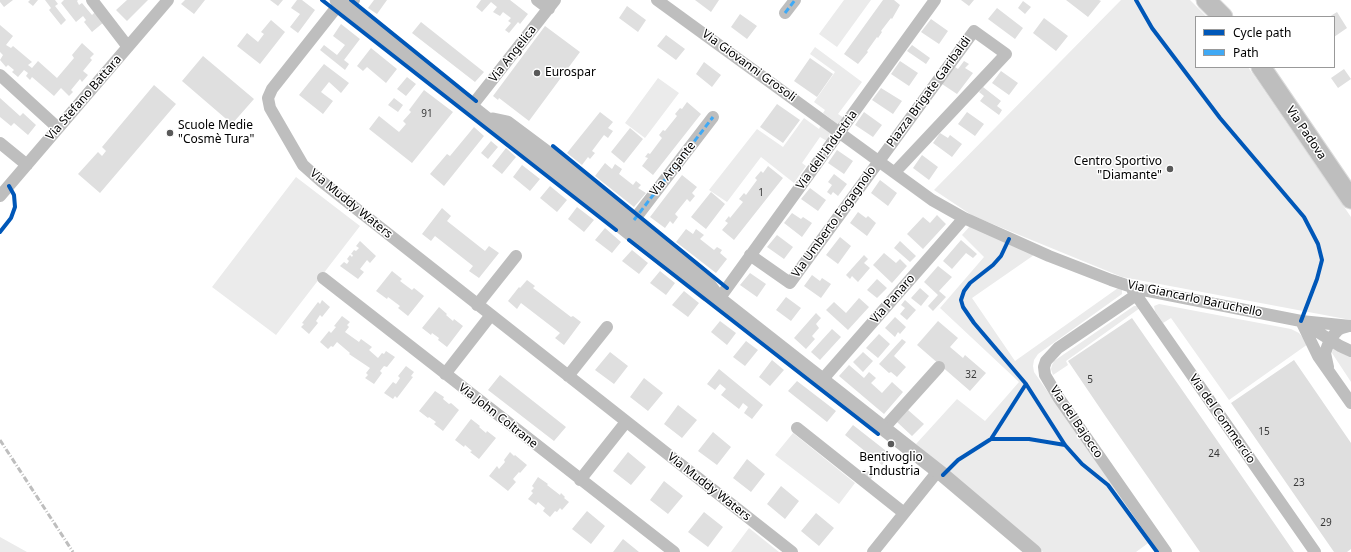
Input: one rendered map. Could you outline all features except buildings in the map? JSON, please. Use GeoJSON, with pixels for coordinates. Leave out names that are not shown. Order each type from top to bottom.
{"type":"FeatureCollection","features":[{"type":"Feature","properties":{"kind":"main road"},"geometry":{"type":"LineString","coordinates":[[1206,0],[1222,16]]}},
{"type":"Feature","properties":{"kind":"main road","name":"Via Padova"},"geometry":{"type":"LineString","coordinates":[[1262,68],[1351,199]]}},
{"type":"Feature","properties":{"kind":"street"},"geometry":{"type":"LineString","coordinates":[[92,0],[128,46]]}},
{"type":"Feature","properties":{"kind":"street","name":"Via Stefano Battara"},"geometry":{"type":"LineString","coordinates":[[0,196],[168,0]]}},
{"type":"Feature","properties":{"kind":"street"},"geometry":{"type":"LineString","coordinates":[[537,0],[552,4]]}},
{"type":"Feature","properties":{"kind":"street","name":"Via Giovanni Grosoli"},"geometry":{"type":"LineString","coordinates":[[657,0],[840,132]]}},
{"type":"Feature","properties":{"kind":"street"},"geometry":{"type":"LineString","coordinates":[[785,13],[795,0]]}},
{"type":"Feature","properties":{"kind":"street","name":"Via dell'Industria"},"geometry":{"type":"LineString","coordinates":[[719,299],[935,0]]}},
{"type":"Feature","properties":{"kind":"street"},"geometry":{"type":"LineString","coordinates":[[345,3],[486,119],[507,123],[541,156],[634,220],[700,273],[719,299]]}},
{"type":"Feature","properties":{"kind":"street","name":"Via Muddy Waters"},"geometry":{"type":"LineString","coordinates":[[345,3],[272,89],[268,98],[270,108],[298,159],[308,171],[792,552]]}},
{"type":"Feature","properties":{"kind":"street","name":"Via Angelica"},"geometry":{"type":"LineString","coordinates":[[471,107],[552,4]]}},
{"type":"Feature","properties":{"kind":"street","name":"Piazza Brigate Garibaldi"},"geometry":{"type":"LineString","coordinates":[[879,161],[974,31],[1006,54],[894,172]]}},
{"type":"Feature","properties":{"kind":"street"},"geometry":{"type":"LineString","coordinates":[[0,75],[58,128]]}},
{"type":"Feature","properties":{"kind":"street","name":"Via Argante"},"geometry":{"type":"LineString","coordinates":[[634,220],[713,118]]}},
{"type":"Feature","properties":{"kind":"street","name":"Via Giancarlo Baruchello"},"geometry":{"type":"LineString","coordinates":[[840,132],[932,200],[964,218],[1048,256],[1133,291],[1150,292],[1301,321],[1351,326]]}},
{"type":"Feature","properties":{"kind":"street"},"geometry":{"type":"LineString","coordinates":[[0,143],[27,165]]}},
{"type":"Feature","properties":{"kind":"street"},"geometry":{"type":"LineString","coordinates":[[541,156],[548,169],[707,294],[719,299],[884,428],[938,471],[1034,552]]}},
{"type":"Feature","properties":{"kind":"street","name":"Via Umberto Fogagnolo"},"geometry":{"type":"LineString","coordinates":[[750,256],[790,283],[879,161]]}},
{"type":"Feature","properties":{"kind":"street","name":"Via Panaro"},"geometry":{"type":"LineString","coordinates":[[822,380],[964,218]]}},
{"type":"Feature","properties":{"kind":"street"},"geometry":{"type":"LineString","coordinates":[[478,305],[516,256]]}},
{"type":"Feature","properties":{"kind":"street","name":"Via John Coltrane"},"geometry":{"type":"LineString","coordinates":[[323,278],[674,552]]}},
{"type":"Feature","properties":{"kind":"street","name":"Via del Bajocco"},"geometry":{"type":"LineString","coordinates":[[1133,291],[1058,348],[1046,360],[1044,366],[1046,375],[1058,397],[1166,552]]}},
{"type":"Feature","properties":{"kind":"street","name":"Via del Commercio"},"geometry":{"type":"LineString","coordinates":[[1133,291],[1315,552]]}},
{"type":"Feature","properties":{"kind":"street"},"geometry":{"type":"LineString","coordinates":[[445,374],[491,315]]}},
{"type":"Feature","properties":{"kind":"street"},"geometry":{"type":"LineString","coordinates":[[1301,321],[1351,351]]}},
{"type":"Feature","properties":{"kind":"street"},"geometry":{"type":"LineString","coordinates":[[1301,321],[1318,356],[1351,403]]}},
{"type":"Feature","properties":{"kind":"street"},"geometry":{"type":"LineString","coordinates":[[568,376],[607,326]]}},
{"type":"Feature","properties":{"kind":"street","name":"Via Giancarlo Baruchello"},"geometry":{"type":"LineString","coordinates":[[1330,339],[1342,328],[1351,326]]}},
{"type":"Feature","properties":{"kind":"street"},"geometry":{"type":"LineString","coordinates":[[1328,370],[1325,353],[1330,339]]}},
{"type":"Feature","properties":{"kind":"street"},"geometry":{"type":"LineString","coordinates":[[884,428],[939,367]]}},
{"type":"Feature","properties":{"kind":"street"},"geometry":{"type":"LineString","coordinates":[[580,480],[626,422]]}},
{"type":"Feature","properties":{"kind":"street"},"geometry":{"type":"LineString","coordinates":[[797,428],[904,513]]}},
{"type":"Feature","properties":{"kind":"street"},"geometry":{"type":"LineString","coordinates":[[873,552],[938,471]]}},
{"type":"Feature","properties":{"kind":"shaded area"},"geometry":{"type":"Polygon","coordinates":[[[844,0],[871,0],[837,47],[819,34],[844,0]]]}},
{"type":"Feature","properties":{"kind":"shaded area"},"geometry":{"type":"Polygon","coordinates":[[[1121,0],[1190,0],[1206,16],[1195,16],[1195,68],[1249,68],[1351,217],[1351,320],[1122,277],[973,216],[934,190],[1121,0]]]}},
{"type":"Feature","properties":{"kind":"shaded area"},"geometry":{"type":"Polygon","coordinates":[[[815,47],[862,82],[838,114],[844,118],[839,125],[823,113],[825,110],[814,102],[835,72],[810,54],[815,47]]]}},
{"type":"Feature","properties":{"kind":"shaded area"},"geometry":{"type":"Polygon","coordinates":[[[658,78],[679,93],[645,138],[625,123],[658,78]]]}},
{"type":"Feature","properties":{"kind":"shaded area"},"geometry":{"type":"Polygon","coordinates":[[[804,118],[819,129],[821,125],[833,133],[827,141],[820,137],[802,163],[806,166],[794,183],[761,157],[727,202],[709,190],[757,129],[783,147],[804,118]]]}},
{"type":"Feature","properties":{"kind":"shaded area"},"geometry":{"type":"Polygon","coordinates":[[[296,177],[360,226],[276,335],[212,287],[296,177]]]}},
{"type":"Feature","properties":{"kind":"shaded area"},"geometry":{"type":"Polygon","coordinates":[[[970,226],[1034,255],[972,298],[1015,361],[1118,288],[1122,289],[1122,294],[1038,354],[1034,360],[1033,366],[1034,372],[1151,541],[1136,552],[1043,552],[916,444],[957,399],[985,421],[1019,382],[940,308],[984,257],[962,235],[970,226]]]}},
{"type":"Feature","properties":{"kind":"shaded area"},"geometry":{"type":"Polygon","coordinates":[[[1159,304],[1291,329],[1299,333],[1308,344],[1229,400],[1171,318],[1163,323],[1155,311],[1154,306],[1159,304]]]}},
{"type":"Feature","properties":{"kind":"shaded area"},"geometry":{"type":"Polygon","coordinates":[[[1134,306],[1138,306],[1140,308],[1066,361],[1068,365],[1053,375],[1051,369],[1054,361],[1134,306]]]}},
{"type":"Feature","properties":{"kind":"shaded area"},"geometry":{"type":"Polygon","coordinates":[[[1333,348],[1351,356],[1351,382],[1332,353],[1333,348]]]}},
{"type":"Feature","properties":{"kind":"shaded area"},"geometry":{"type":"Polygon","coordinates":[[[793,433],[855,483],[839,504],[775,455],[793,433]]]}},
{"type":"Feature","properties":{"kind":"shaded area"},"geometry":{"type":"Polygon","coordinates":[[[749,528],[779,552],[731,552],[749,528]]]}},
{"type":"Feature","properties":{"kind":"shaded area"},"geometry":{"type":"Polygon","coordinates":[[[0,537],[27,552],[0,552],[0,537]]]}},
{"type":"Feature","properties":{"kind":"railway"},"geometry":{"type":"LineString","coordinates":[[0,440],[73,552]]}},
{"type":"Feature","properties":{"kind":"marked path"},"geometry":{"type":"LineString","coordinates":[[785,13],[795,0]]}},
{"type":"Feature","properties":{"kind":"marked path"},"geometry":{"type":"LineString","coordinates":[[634,220],[713,117]]}},
{"type":"Feature","properties":{"kind":"cycle path"},"geometry":{"type":"LineString","coordinates":[[322,0],[616,230]]}},
{"type":"Feature","properties":{"kind":"cycle path"},"geometry":{"type":"LineString","coordinates":[[351,0],[476,101]]}},
{"type":"Feature","properties":{"kind":"cycle path"},"geometry":{"type":"LineString","coordinates":[[1136,0],[1152,28],[1220,118],[1304,217],[1318,244],[1322,260],[1317,279],[1301,321]]}},
{"type":"Feature","properties":{"kind":"cycle path"},"geometry":{"type":"LineString","coordinates":[[553,146],[727,288]]}},
{"type":"Feature","properties":{"kind":"cycle path"},"geometry":{"type":"LineString","coordinates":[[0,232],[11,218],[15,207],[14,195],[9,186]]}},
{"type":"Feature","properties":{"kind":"cycle path"},"geometry":{"type":"LineString","coordinates":[[1009,239],[1001,256],[993,265],[970,283],[964,291],[961,300],[963,307],[974,323],[1026,384],[1065,445],[1082,464],[1108,485],[1157,552]]}},
{"type":"Feature","properties":{"kind":"cycle path"},"geometry":{"type":"LineString","coordinates":[[629,240],[878,434]]}},
{"type":"Feature","properties":{"kind":"cycle path"},"geometry":{"type":"LineString","coordinates":[[943,475],[958,460],[991,439],[1026,384]]}},
{"type":"Feature","properties":{"kind":"cycle path"},"geometry":{"type":"LineString","coordinates":[[991,439],[1029,439],[1065,445]]}},
{"type":"Feature","properties":{"kind":"place","name":"Eurospar"},"geometry":{"type":"Point","coordinates":[537,73]}},
{"type":"Feature","properties":{"kind":"place","name":"Scuole Medie \"Cosmè Tura\""},"geometry":{"type":"Point","coordinates":[170,133]}},
{"type":"Feature","properties":{"kind":"place","name":"Centro Sportivo \"Diamante\""},"geometry":{"type":"Point","coordinates":[1170,169]}},
{"type":"Feature","properties":{"kind":"place","name":"Bentivoglio - Industria"},"geometry":{"type":"Point","coordinates":[891,444]}}]}
